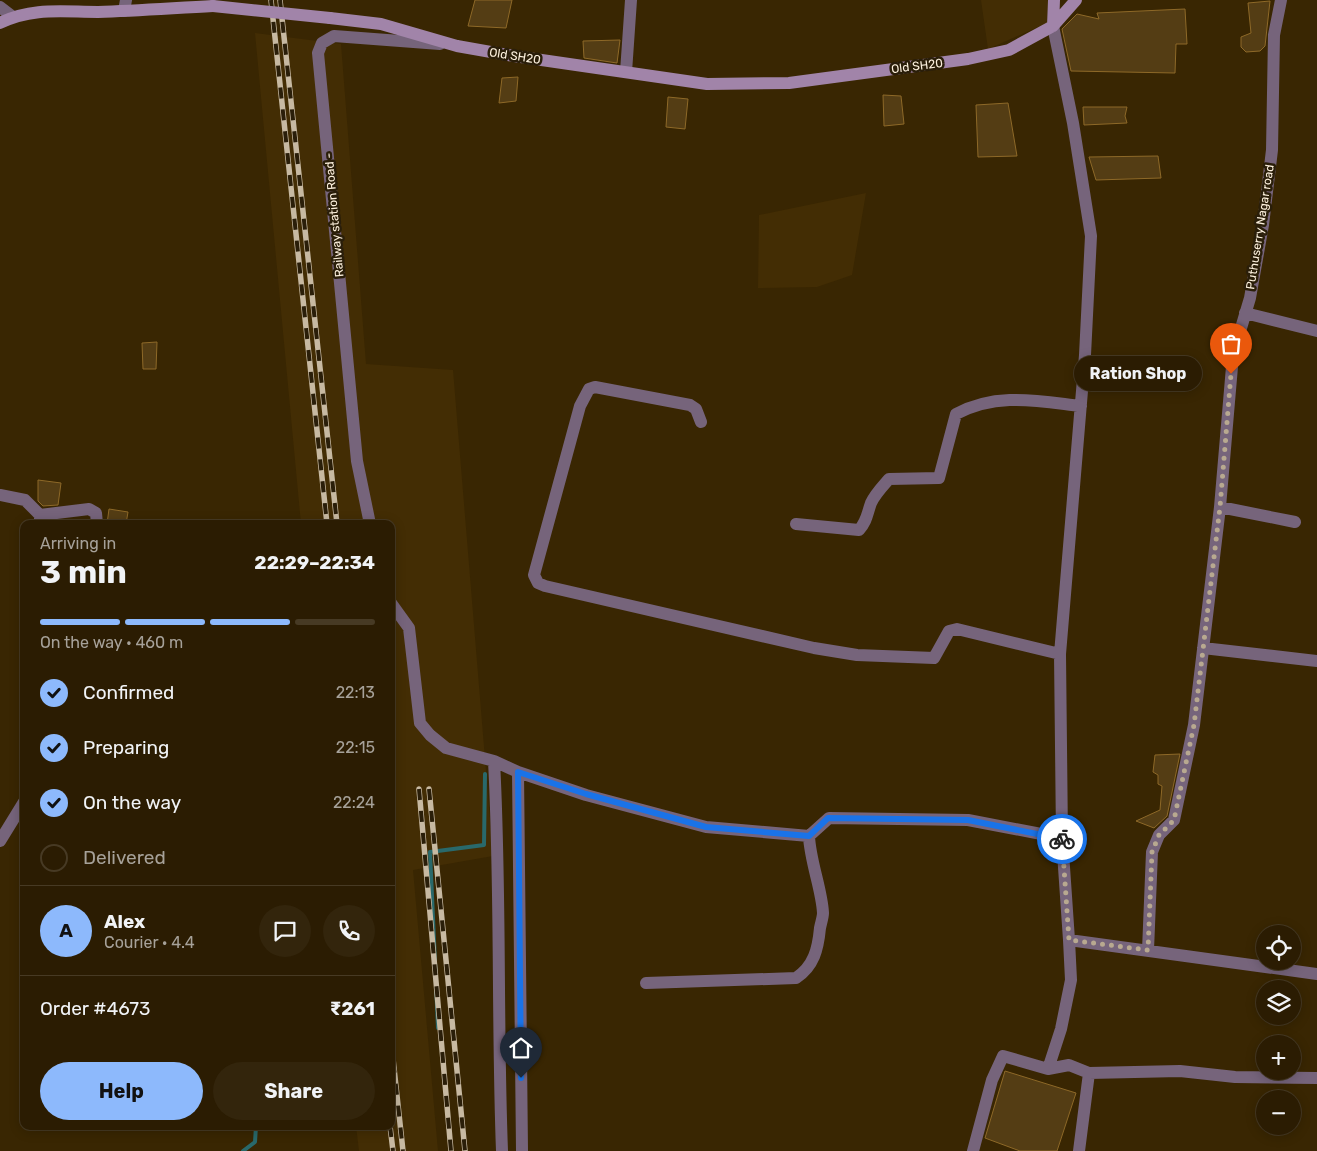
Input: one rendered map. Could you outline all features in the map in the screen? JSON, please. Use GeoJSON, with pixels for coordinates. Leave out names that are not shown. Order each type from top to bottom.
{"type":"FeatureCollection","features":[{"type":"Feature","properties":{"kind":"main road"},"geometry":{"type":"LineString","coordinates":[[1053,26],[1054,0]]}},
{"type":"Feature","properties":{"kind":"main road"},"geometry":{"type":"LineString","coordinates":[[1053,26],[1076,0]]}},
{"type":"Feature","properties":{"kind":"main road","name":"Old SH20"},"geometry":{"type":"LineString","coordinates":[[0,23],[12,17],[37,11],[125,5],[212,6],[382,24],[457,46],[707,84],[789,83],[968,59],[1009,50],[1053,26]]}},
{"type":"Feature","properties":{"kind":"street"},"geometry":{"type":"LineString","coordinates":[[626,72],[631,0]]}},
{"type":"Feature","properties":{"kind":"street","name":"Puthuserry Nagar road"},"geometry":{"type":"LineString","coordinates":[[1148,950],[1152,852],[1159,835],[1174,820],[1194,725],[1220,507],[1233,355],[1245,313],[1263,225],[1272,150],[1274,35],[1281,0]]}},
{"type":"Feature","properties":{"kind":"street"},"geometry":{"type":"LineString","coordinates":[[0,6],[12,17]]}},
{"type":"Feature","properties":{"kind":"street"},"geometry":{"type":"LineString","coordinates":[[1048,1069],[1061,1029],[1071,980],[1062,838],[1060,654],[1081,406],[1091,236],[1073,123],[1053,26]]}},
{"type":"Feature","properties":{"kind":"street","name":"Railway station Road -"},"geometry":{"type":"LineString","coordinates":[[369,520],[357,461],[318,53],[322,43],[334,36],[457,46]]}},
{"type":"Feature","properties":{"kind":"street"},"geometry":{"type":"LineString","coordinates":[[1245,313],[1317,330]]}},
{"type":"Feature","properties":{"kind":"street"},"geometry":{"type":"LineString","coordinates":[[701,422],[696,409],[690,405],[595,386],[589,388],[580,406],[534,575],[538,582],[545,586],[814,648],[856,655],[934,658],[949,631],[957,629],[1060,654]]}},
{"type":"Feature","properties":{"kind":"street"},"geometry":{"type":"LineString","coordinates":[[796,524],[859,530],[866,522],[871,504],[877,492],[889,479],[939,478],[956,414],[967,408],[1012,398],[1081,406]]}},
{"type":"Feature","properties":{"kind":"street"},"geometry":{"type":"LineString","coordinates":[[0,494],[25,500],[40,520],[89,509],[96,513],[97,520]]}},
{"type":"Feature","properties":{"kind":"street"},"geometry":{"type":"LineString","coordinates":[[1220,507],[1295,522]]}},
{"type":"Feature","properties":{"kind":"street"},"geometry":{"type":"LineString","coordinates":[[395,609],[409,628],[420,723],[430,735],[446,748],[494,762],[518,772],[586,794],[706,827],[809,836],[828,818],[968,820],[1062,838]]}},
{"type":"Feature","properties":{"kind":"street"},"geometry":{"type":"LineString","coordinates":[[1203,648],[1317,661]]}},
{"type":"Feature","properties":{"kind":"street"},"geometry":{"type":"LineString","coordinates":[[494,762],[498,845],[497,947],[502,1151]]}},
{"type":"Feature","properties":{"kind":"street"},"geometry":{"type":"LineString","coordinates":[[518,772],[522,1151]]}},
{"type":"Feature","properties":{"kind":"street"},"geometry":{"type":"LineString","coordinates":[[0,841],[20,808]]}},
{"type":"Feature","properties":{"kind":"street"},"geometry":{"type":"LineString","coordinates":[[646,983],[796,978],[806,972],[813,962],[819,942],[823,913],[810,851],[809,836]]}},
{"type":"Feature","properties":{"kind":"street"},"geometry":{"type":"LineString","coordinates":[[1069,940],[1317,974]]}},
{"type":"Feature","properties":{"kind":"street"},"geometry":{"type":"LineString","coordinates":[[973,1151],[992,1080],[1003,1056],[1048,1069],[1068,1065],[1089,1073],[1180,1071],[1235,1077],[1317,1078]]}},
{"type":"Feature","properties":{"kind":"street"},"geometry":{"type":"LineString","coordinates":[[1079,1151],[1089,1073]]}},
{"type":"Feature","properties":{"kind":"shaded area"},"geometry":{"type":"Polygon","coordinates":[[[981,0],[1048,0],[1047,23],[988,49],[981,0]]]}},
{"type":"Feature","properties":{"kind":"shaded area"},"geometry":{"type":"Polygon","coordinates":[[[255,33],[341,44],[366,364],[453,370],[493,856],[413,870],[438,1151],[359,1151],[356,1130],[395,1130],[395,520],[301,520],[255,33]]]}},
{"type":"Feature","properties":{"kind":"shaded area"},"geometry":{"type":"Polygon","coordinates":[[[866,193],[852,275],[817,287],[758,288],[759,215],[866,193]]]}},
{"type":"Feature","properties":{"kind":"building"},"geometry":{"type":"Polygon","coordinates":[[[475,0],[512,0],[506,28],[468,26],[475,0]]]}},
{"type":"Feature","properties":{"kind":"building"},"geometry":{"type":"Polygon","coordinates":[[[1270,1],[1265,46],[1260,51],[1246,52],[1241,47],[1241,37],[1251,33],[1248,3],[1270,1]]]}},
{"type":"Feature","properties":{"kind":"building"},"geometry":{"type":"Polygon","coordinates":[[[1185,9],[1187,44],[1176,44],[1175,73],[1071,71],[1062,29],[1077,14],[1099,19],[1097,13],[1185,9]]]}},
{"type":"Feature","properties":{"kind":"building"},"geometry":{"type":"Polygon","coordinates":[[[620,40],[617,63],[584,58],[583,41],[620,40]]]}},
{"type":"Feature","properties":{"kind":"building"},"geometry":{"type":"Polygon","coordinates":[[[518,77],[516,101],[499,103],[502,78],[518,77]]]}},
{"type":"Feature","properties":{"kind":"building"},"geometry":{"type":"Polygon","coordinates":[[[883,95],[901,96],[904,124],[884,126],[883,95]]]}},
{"type":"Feature","properties":{"kind":"building"},"geometry":{"type":"Polygon","coordinates":[[[668,97],[688,99],[685,129],[666,127],[668,97]]]}},
{"type":"Feature","properties":{"kind":"building"},"geometry":{"type":"Polygon","coordinates":[[[1008,103],[1017,156],[978,157],[976,105],[1008,103]]]}},
{"type":"Feature","properties":{"kind":"building"},"geometry":{"type":"Polygon","coordinates":[[[1083,107],[1127,107],[1125,116],[1127,123],[1084,125],[1083,107]]]}},
{"type":"Feature","properties":{"kind":"building"},"geometry":{"type":"Polygon","coordinates":[[[1158,156],[1161,178],[1096,180],[1089,157],[1158,156]]]}},
{"type":"Feature","properties":{"kind":"building"},"geometry":{"type":"Polygon","coordinates":[[[157,342],[156,369],[143,369],[142,343],[157,342]]]}},
{"type":"Feature","properties":{"kind":"building"},"geometry":{"type":"Polygon","coordinates":[[[38,480],[61,483],[58,505],[43,506],[38,501],[38,480]]]}},
{"type":"Feature","properties":{"kind":"building"},"geometry":{"type":"Polygon","coordinates":[[[109,509],[128,512],[127,520],[108,520],[109,509]]]}},
{"type":"Feature","properties":{"kind":"building"},"geometry":{"type":"Polygon","coordinates":[[[1180,754],[1167,816],[1154,828],[1136,821],[1160,810],[1162,786],[1158,784],[1158,775],[1153,772],[1155,755],[1180,754]]]}},
{"type":"Feature","properties":{"kind":"building"},"geometry":{"type":"Polygon","coordinates":[[[1005,1071],[1076,1093],[1057,1151],[1020,1151],[985,1138],[1005,1071]]]}},
{"type":"Feature","properties":{"kind":"waterway"},"geometry":{"type":"LineString","coordinates":[[438,1028],[430,852],[484,845],[485,774]]}},
{"type":"Feature","properties":{"kind":"waterway"},"geometry":{"type":"LineString","coordinates":[[243,1151],[255,1142],[256,1130]]}},
{"type":"Feature","properties":{"kind":"railway"},"geometry":{"type":"LineString","coordinates":[[271,0],[327,520]]}},
{"type":"Feature","properties":{"kind":"railway"},"geometry":{"type":"LineString","coordinates":[[280,0],[337,520]]}},
{"type":"Feature","properties":{"kind":"railway"},"geometry":{"type":"LineString","coordinates":[[419,789],[451,1151]]}},
{"type":"Feature","properties":{"kind":"railway"},"geometry":{"type":"LineString","coordinates":[[429,789],[465,1151]]}},
{"type":"Feature","properties":{"kind":"railway"},"geometry":{"type":"LineString","coordinates":[[395,1077],[403,1151]]}},
{"type":"Feature","properties":{"kind":"railway"},"geometry":{"type":"LineString","coordinates":[[390,1130],[393,1151]]}},
{"type":"Feature","properties":{"kind":"way so far"},"geometry":{"type":"LineString","coordinates":[[1062,839],[1069,940],[1148,950],[1152,852],[1159,835],[1174,820],[1182,790],[1194,725],[1220,507],[1231,374]]}},
{"type":"Feature","properties":{"kind":"place","name":"Ration Shop"},"geometry":{"type":"Point","coordinates":[1231,374]}},
{"type":"Feature","properties":{"kind":"route"},"geometry":{"type":"LineString","coordinates":[[521,1078],[518,772],[586,794],[706,827],[809,836],[828,818],[968,820],[1062,839]]}}]}
